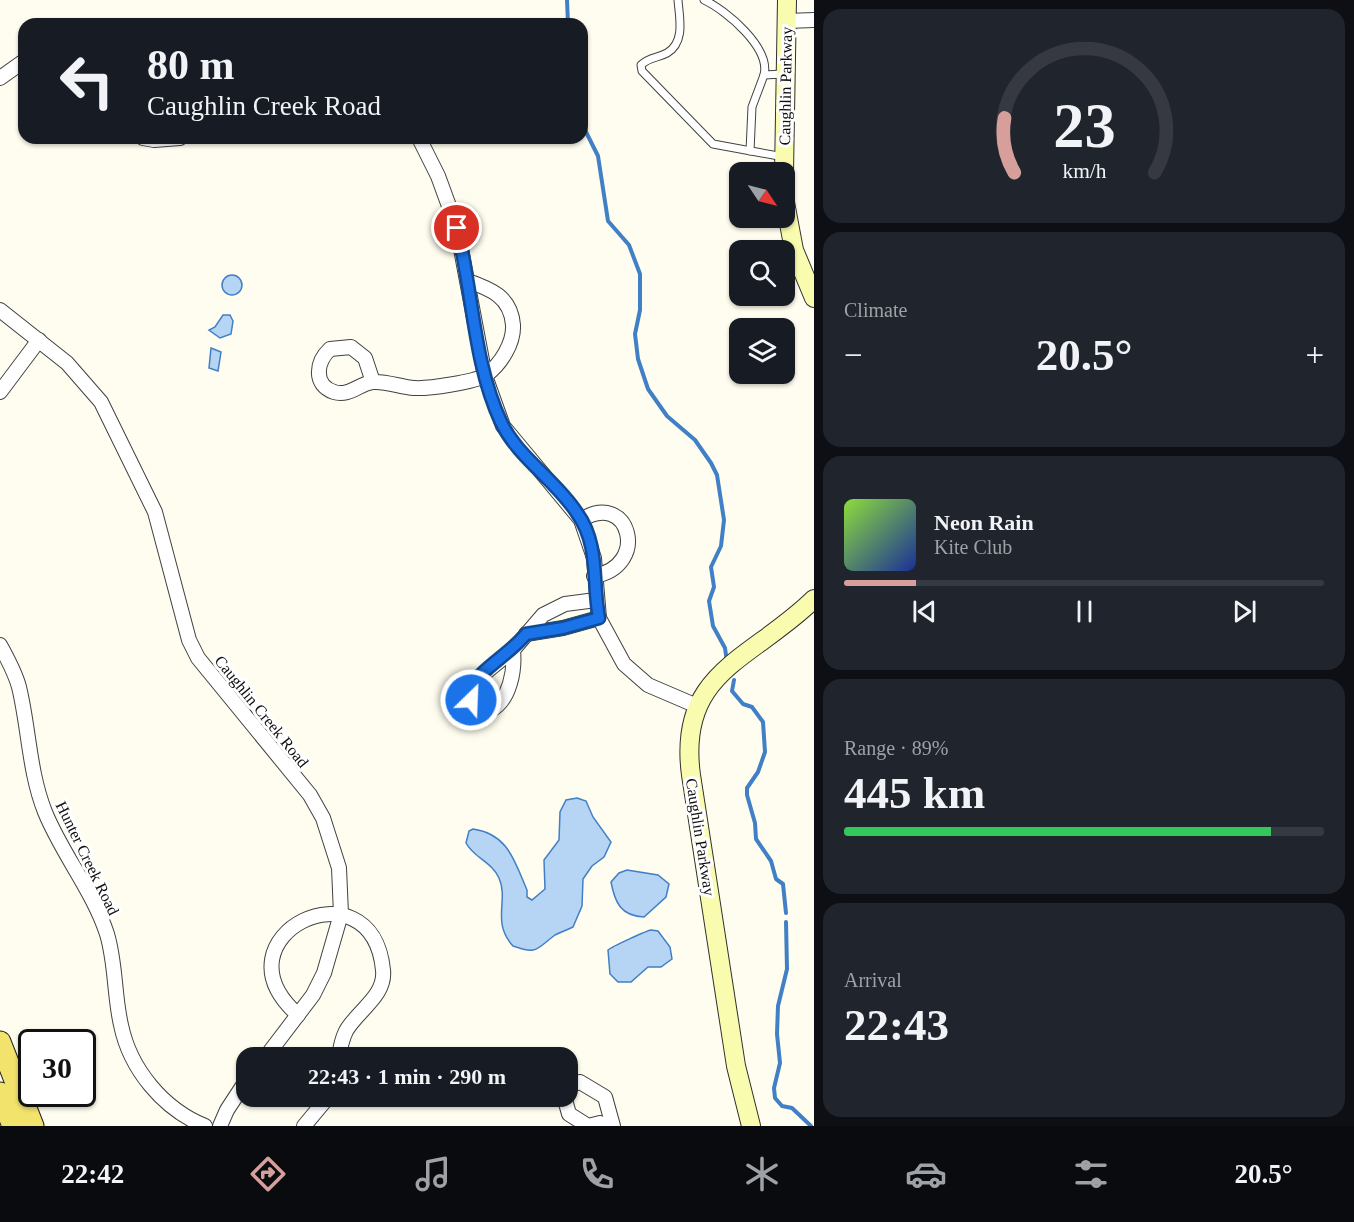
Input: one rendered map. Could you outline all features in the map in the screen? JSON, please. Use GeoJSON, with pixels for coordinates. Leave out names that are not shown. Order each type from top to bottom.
{"type":"FeatureCollection","features":[{"type":"Feature","properties":{"kind":"main road"},"geometry":{"type":"LineString","coordinates":[[0,1042],[33,1126]]}},
{"type":"Feature","properties":{"kind":"main road"},"geometry":{"type":"LineString","coordinates":[[0,1093],[13,1126]]}},
{"type":"Feature","properties":{"kind":"street","name":"Caughlin Parkway"},"geometry":{"type":"LineString","coordinates":[[784,162],[787,0]]}},
{"type":"Feature","properties":{"kind":"street"},"geometry":{"type":"LineString","coordinates":[[787,21],[814,20]]}},
{"type":"Feature","properties":{"kind":"street"},"geometry":{"type":"LineString","coordinates":[[0,78],[18,65]]}},
{"type":"Feature","properties":{"kind":"street"},"geometry":{"type":"LineString","coordinates":[[422,144],[438,176],[457,228],[485,376],[495,407],[508,435],[582,520],[593,551],[599,618],[624,664],[648,685],[697,706]]}},
{"type":"Feature","properties":{"kind":"street"},"geometry":{"type":"LineString","coordinates":[[790,228],[794,250],[814,298]]}},
{"type":"Feature","properties":{"kind":"street"},"geometry":{"type":"LineString","coordinates":[[373,382],[425,388],[485,376],[512,341],[513,316],[510,308],[498,293],[468,281]]}},
{"type":"Feature","properties":{"kind":"street","name":"Caughlin Creek Road"},"geometry":{"type":"LineString","coordinates":[[0,310],[68,363],[101,402],[155,512],[189,640],[198,658],[310,795],[323,818],[339,868],[341,914],[324,973],[298,1016],[274,1047]]}},
{"type":"Feature","properties":{"kind":"street"},"geometry":{"type":"LineString","coordinates":[[0,392],[39,340]]}},
{"type":"Feature","properties":{"kind":"street"},"geometry":{"type":"LineString","coordinates":[[582,520],[594,513],[606,513],[622,521],[627,532],[627,551],[620,564],[609,573],[594,576]]}},
{"type":"Feature","properties":{"kind":"street"},"geometry":{"type":"LineString","coordinates":[[513,650],[543,615],[559,606],[596,600]]}},
{"type":"Feature","properties":{"kind":"street","name":"Caughlin Parkway"},"geometry":{"type":"LineString","coordinates":[[751,1126],[736,1066],[689,759],[689,736],[697,706],[719,674],[813,603]]}},
{"type":"Feature","properties":{"kind":"street"},"geometry":{"type":"LineString","coordinates":[[526,634],[563,628],[599,618]]}},
{"type":"Feature","properties":{"kind":"street","name":"Hunter Creek Road"},"geometry":{"type":"LineString","coordinates":[[0,645],[19,686],[32,765],[45,811],[106,932],[113,957],[121,1025],[128,1047],[137,1067],[161,1097],[190,1120],[205,1126]]}},
{"type":"Feature","properties":{"kind":"street"},"geometry":{"type":"LineString","coordinates":[[298,1016],[286,1005],[274,980],[272,967],[279,942],[286,931],[311,916],[341,914],[363,926],[379,947],[384,972],[381,986],[346,1030],[342,1047]]}},
{"type":"Feature","properties":{"kind":"street"},"geometry":{"type":"LineString","coordinates":[[578,1083],[605,1097],[614,1126]]}},
{"type":"Feature","properties":{"kind":"street"},"geometry":{"type":"LineString","coordinates":[[220,1126],[236,1096]]}},
{"type":"Feature","properties":{"kind":"street"},"geometry":{"type":"LineString","coordinates":[[304,1126],[320,1107]]}},
{"type":"Feature","properties":{"kind":"street"},"geometry":{"type":"LineString","coordinates":[[567,1107],[569,1114],[588,1126],[600,1123],[604,1126]]}},
{"type":"Feature","properties":{"kind":"lane"},"geometry":{"type":"LineString","coordinates":[[678,0],[682,22],[676,42],[669,52],[648,59],[642,65],[642,71],[712,144],[750,151],[777,162]]}},
{"type":"Feature","properties":{"kind":"lane"},"geometry":{"type":"LineString","coordinates":[[704,0],[722,8],[761,50],[766,67],[752,107],[750,151]]}},
{"type":"Feature","properties":{"kind":"lane"},"geometry":{"type":"LineString","coordinates":[[764,75],[786,74]]}},
{"type":"Feature","properties":{"kind":"water"},"geometry":{"type":"Polygon","coordinates":[[[232,275],[239,278],[242,285],[239,292],[232,295],[225,292],[222,285],[225,278],[232,275]]]}},
{"type":"Feature","properties":{"kind":"water"},"geometry":{"type":"Polygon","coordinates":[[[223,315],[230,315],[233,321],[231,334],[220,338],[209,330],[215,327],[223,315]]]}},
{"type":"Feature","properties":{"kind":"water"},"geometry":{"type":"Polygon","coordinates":[[[211,348],[221,352],[218,371],[209,368],[211,348]]]}},
{"type":"Feature","properties":{"kind":"water"},"geometry":{"type":"Polygon","coordinates":[[[577,798],[586,801],[593,817],[611,842],[604,857],[592,866],[583,879],[582,906],[573,927],[555,935],[536,949],[527,950],[513,946],[503,928],[502,887],[499,878],[492,868],[469,848],[466,843],[469,831],[473,829],[485,832],[502,843],[518,869],[527,890],[527,897],[532,900],[545,889],[544,860],[559,840],[560,812],[566,800],[577,798]]]}},
{"type":"Feature","properties":{"kind":"water"},"geometry":{"type":"Polygon","coordinates":[[[627,870],[658,875],[669,884],[666,897],[644,917],[630,914],[617,902],[611,882],[619,873],[627,870]]]}},
{"type":"Feature","properties":{"kind":"water"},"geometry":{"type":"Polygon","coordinates":[[[651,930],[658,931],[670,947],[672,959],[661,967],[648,967],[631,982],[618,982],[610,974],[608,950],[651,930]]]}},
{"type":"Feature","properties":{"kind":"waterway"},"geometry":{"type":"LineString","coordinates":[[567,0],[568,18]]}},
{"type":"Feature","properties":{"kind":"waterway"},"geometry":{"type":"LineString","coordinates":[[588,136],[598,156],[608,221],[629,245],[640,274],[640,310],[635,334],[638,359],[648,389],[667,416],[695,440],[717,475],[724,520],[721,546],[711,567],[714,587],[709,601],[713,626],[725,648],[727,662]]}},
{"type":"Feature","properties":{"kind":"waterway"},"geometry":{"type":"LineString","coordinates":[[734,680],[732,691],[743,704],[752,707],[763,722],[765,752],[758,772],[747,788],[747,795],[755,823],[756,839],[771,861],[776,879],[783,884],[786,913]]}},
{"type":"Feature","properties":{"kind":"waterway"},"geometry":{"type":"LineString","coordinates":[[786,922],[787,969],[778,1006],[777,1034],[780,1063],[774,1088],[775,1098],[782,1106],[792,1108],[811,1126]]}},
{"type":"Feature","properties":{"kind":"route"},"geometry":{"type":"LineString","coordinates":[[457,228],[491,398],[503,426],[514,442],[582,520],[594,558],[599,618],[563,628],[526,634],[513,650],[475,681],[469,690],[471,700]]}}]}
